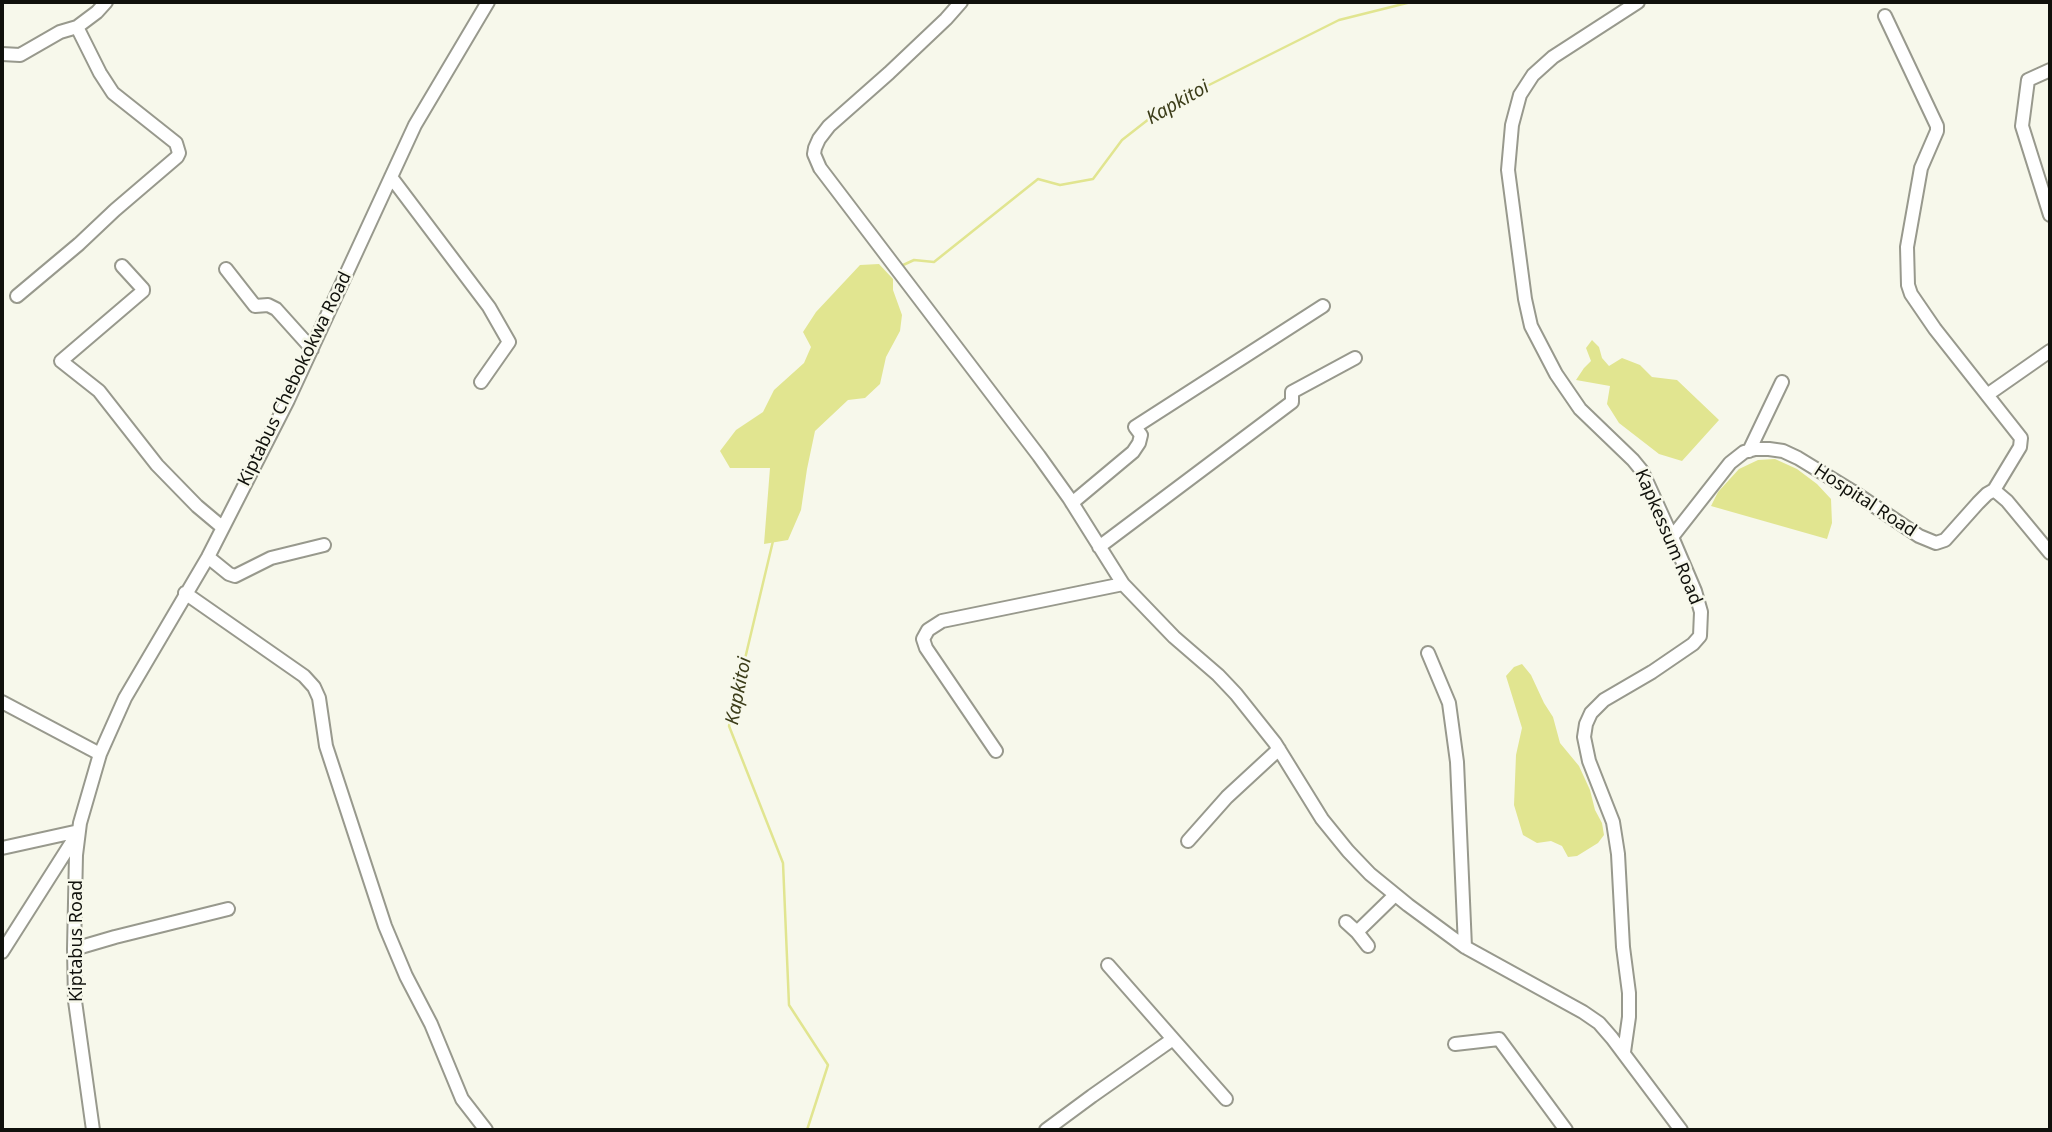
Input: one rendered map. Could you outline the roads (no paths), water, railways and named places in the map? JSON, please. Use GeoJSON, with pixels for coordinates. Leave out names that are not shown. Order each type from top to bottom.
{"type":"FeatureCollection","features":[{"type":"Feature","properties":{"kind":"street"},"geometry":{"type":"LineString","coordinates":[[2,54],[20,55],[60,33],[77,27],[106,2]]}},
{"type":"Feature","properties":{"kind":"street","name":"Kiptabus Chebokokwa Road"},"geometry":{"type":"LineString","coordinates":[[100,754],[125,698],[208,557],[288,400],[415,125],[488,2]]}},
{"type":"Feature","properties":{"kind":"street"},"geometry":{"type":"LineString","coordinates":[[961,2],[818,139],[814,154],[825,176],[1039,456],[1123,584],[1174,637],[1236,694],[1279,749],[1322,819],[1348,852],[1395,895],[1465,947],[1599,1023],[1681,1130]]}},
{"type":"Feature","properties":{"kind":"street","name":"Kapkessum Road"},"geometry":{"type":"LineString","coordinates":[[1623,1052],[1629,1017],[1629,993],[1623,947],[1618,854],[1613,822],[1589,761],[1584,737],[1586,724],[1596,706],[1604,700],[1693,644],[1700,636],[1701,624],[1698,601],[1642,471],[1580,410],[1556,374],[1531,326],[1508,170],[1512,125],[1520,95],[1533,75],[1553,57],[1638,2]]}},
{"type":"Feature","properties":{"kind":"street"},"geometry":{"type":"LineString","coordinates":[[1885,16],[1937,126],[1921,168],[1907,247],[1908,285],[1911,294],[1935,329],[2015,429],[2021,441],[2020,447],[1994,490],[2007,501],[2050,553]]}},
{"type":"Feature","properties":{"kind":"street"},"geometry":{"type":"LineString","coordinates":[[17,296],[179,153],[176,143],[113,93],[77,27]]}},
{"type":"Feature","properties":{"kind":"street"},"geometry":{"type":"LineString","coordinates":[[2050,70],[2028,80],[2021,126],[2050,215]]}},
{"type":"Feature","properties":{"kind":"street"},"geometry":{"type":"LineString","coordinates":[[391,177],[489,307],[509,342],[481,382]]}},
{"type":"Feature","properties":{"kind":"street"},"geometry":{"type":"LineString","coordinates":[[122,266],[143,291],[61,361],[99,391],[157,465],[222,527]]}},
{"type":"Feature","properties":{"kind":"street"},"geometry":{"type":"LineString","coordinates":[[226,269],[255,306],[271,306],[276,309],[312,348]]}},
{"type":"Feature","properties":{"kind":"street"},"geometry":{"type":"LineString","coordinates":[[1072,503],[1133,452],[1139,443],[1140,435],[1135,427],[1324,306]]}},
{"type":"Feature","properties":{"kind":"street"},"geometry":{"type":"LineString","coordinates":[[1987,395],[2050,351]]}},
{"type":"Feature","properties":{"kind":"street"},"geometry":{"type":"LineString","coordinates":[[1099,547],[1292,402],[1292,392],[1356,358]]}},
{"type":"Feature","properties":{"kind":"street"},"geometry":{"type":"LineString","coordinates":[[1672,537],[1730,463],[1749,451],[1782,383]]}},
{"type":"Feature","properties":{"kind":"street","name":"Hospital Road"},"geometry":{"type":"LineString","coordinates":[[1749,451],[1783,451],[1852,491],[1919,536],[1936,543],[1945,540],[1978,503],[1994,490]]}},
{"type":"Feature","properties":{"kind":"street"},"geometry":{"type":"LineString","coordinates":[[208,557],[235,576],[271,558],[324,545]]}},
{"type":"Feature","properties":{"kind":"street"},"geometry":{"type":"LineString","coordinates":[[996,751],[926,648],[923,639],[928,630],[942,621],[1123,584]]}},
{"type":"Feature","properties":{"kind":"street"},"geometry":{"type":"LineString","coordinates":[[185,593],[304,676],[314,687],[319,698],[326,746],[385,926],[406,976],[431,1024],[462,1099],[486,1130]]}},
{"type":"Feature","properties":{"kind":"street"},"geometry":{"type":"LineString","coordinates":[[1428,653],[1449,704],[1457,762],[1465,947]]}},
{"type":"Feature","properties":{"kind":"street"},"geometry":{"type":"LineString","coordinates":[[2,702],[100,754]]}},
{"type":"Feature","properties":{"kind":"street"},"geometry":{"type":"LineString","coordinates":[[1188,841],[1227,797],[1279,749]]}},
{"type":"Feature","properties":{"kind":"street","name":"Kiptabus Road"},"geometry":{"type":"LineString","coordinates":[[93,1130],[75,1001],[74,949],[79,831],[100,754]]}},
{"type":"Feature","properties":{"kind":"street"},"geometry":{"type":"LineString","coordinates":[[2,848],[79,831]]}},
{"type":"Feature","properties":{"kind":"street"},"geometry":{"type":"LineString","coordinates":[[2,952],[79,831]]}},
{"type":"Feature","properties":{"kind":"street"},"geometry":{"type":"LineString","coordinates":[[1357,932],[1395,895]]}},
{"type":"Feature","properties":{"kind":"street"},"geometry":{"type":"LineString","coordinates":[[74,949],[228,909]]}},
{"type":"Feature","properties":{"kind":"street"},"geometry":{"type":"LineString","coordinates":[[1346,922],[1368,946]]}},
{"type":"Feature","properties":{"kind":"street"},"geometry":{"type":"LineString","coordinates":[[1108,965],[1226,1100]]}},
{"type":"Feature","properties":{"kind":"street"},"geometry":{"type":"LineString","coordinates":[[1046,1130],[1172,1039]]}},
{"type":"Feature","properties":{"kind":"street"},"geometry":{"type":"LineString","coordinates":[[1455,1044],[1499,1039],[1566,1130]]}},
{"type":"Feature","properties":{"kind":"waterway","name":"Kapkitoi"},"geometry":{"type":"LineString","coordinates":[[901,266],[914,260],[934,262],[1038,179],[1060,185],[1093,179],[1122,140],[1163,108],[1339,20],[1411,2]]}},
{"type":"Feature","properties":{"kind":"waterway","name":"Kapkitoi"},"geometry":{"type":"LineString","coordinates":[[773,541],[729,726],[783,863],[789,1005],[828,1065],[807,1130]]}}]}
